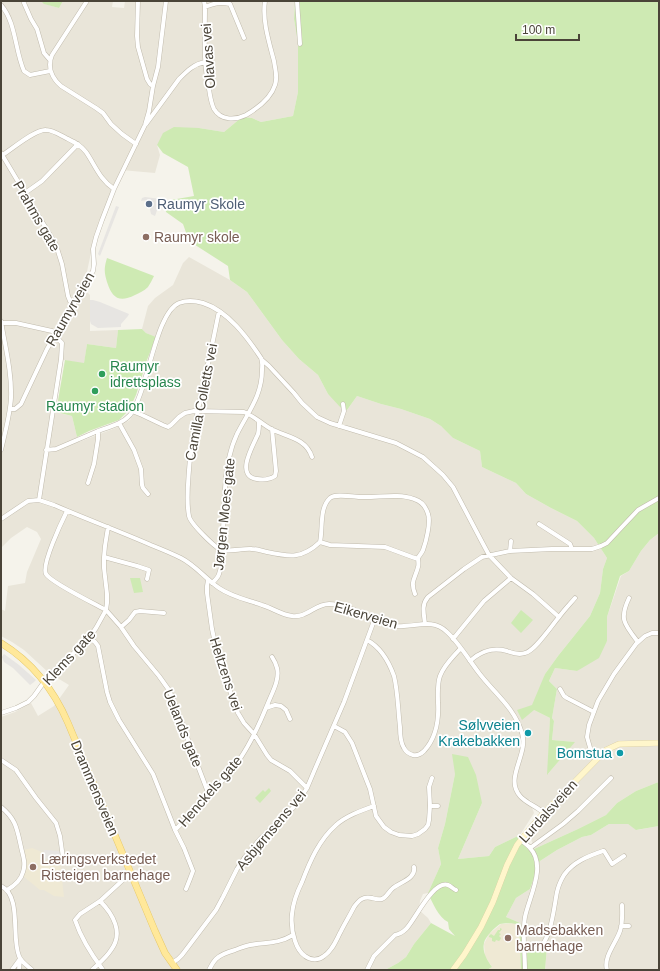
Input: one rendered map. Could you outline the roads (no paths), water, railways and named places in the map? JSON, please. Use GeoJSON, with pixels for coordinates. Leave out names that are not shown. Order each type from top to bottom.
{"type":"FeatureCollection","features":[{"type":"Feature","properties":{"kind":"main road","name":"Drammensveien"},"geometry":{"type":"LineString","coordinates":[[1,643],[24,660],[44,682],[54,695],[65,715],[151,922],[162,947],[177,970]]}},
{"type":"Feature","properties":{"kind":"main road","name":"Lurdalsveien"},"geometry":{"type":"LineString","coordinates":[[453,970],[481,927],[506,865],[514,850],[520,840],[544,813],[596,758],[606,750],[619,744],[659,743]]}},
{"type":"Feature","properties":{"kind":"street"},"geometry":{"type":"LineString","coordinates":[[87,1],[52,55],[50,60],[50,71],[57,83],[103,113],[122,134],[136,144]]}},
{"type":"Feature","properties":{"kind":"street"},"geometry":{"type":"LineString","coordinates":[[138,1],[138,46],[147,80],[153,86]]}},
{"type":"Feature","properties":{"kind":"street","name":"Raumyrveien"},"geometry":{"type":"LineString","coordinates":[[10,409],[15,409],[21,404],[47,349],[93,271],[93,249],[102,220],[114,189],[145,126],[158,67],[166,1]]}},
{"type":"Feature","properties":{"kind":"street","name":"Olavas vei"},"geometry":{"type":"LineString","coordinates":[[204,1],[205,62],[211,101],[215,110],[219,114],[230,119],[241,118],[253,111],[275,87],[276,72],[265,22],[265,1]]}},
{"type":"Feature","properties":{"kind":"street"},"geometry":{"type":"LineString","coordinates":[[297,1],[300,44]]}},
{"type":"Feature","properties":{"kind":"street","name":"Olavas vei"},"geometry":{"type":"LineString","coordinates":[[205,7],[219,2],[232,3],[244,38]]}},
{"type":"Feature","properties":{"kind":"street"},"geometry":{"type":"LineString","coordinates":[[24,3],[31,19],[38,29],[44,53],[50,60]]}},
{"type":"Feature","properties":{"kind":"street"},"geometry":{"type":"LineString","coordinates":[[1,5],[10,21],[24,71],[30,75],[50,71]]}},
{"type":"Feature","properties":{"kind":"street"},"geometry":{"type":"LineString","coordinates":[[145,126],[179,79],[192,67],[199,63],[205,62]]}},
{"type":"Feature","properties":{"kind":"street"},"geometry":{"type":"LineString","coordinates":[[1,155],[32,134],[42,130],[54,132],[82,146],[106,183],[114,189]]}},
{"type":"Feature","properties":{"kind":"street"},"geometry":{"type":"LineString","coordinates":[[25,193],[42,181],[78,144]]}},
{"type":"Feature","properties":{"kind":"street","name":"Prahms gate"},"geometry":{"type":"LineString","coordinates":[[1,155],[56,245],[62,264],[68,296],[73,304]]}},
{"type":"Feature","properties":{"kind":"street"},"geometry":{"type":"LineString","coordinates":[[46,450],[56,449],[119,423],[125,419],[137,402],[161,328],[170,311],[179,303],[191,301],[206,304],[212,306],[234,323],[252,344],[262,360],[270,366],[316,417],[339,426],[396,443],[423,458],[443,475],[453,487],[489,555],[511,578],[533,594],[559,617]]}},
{"type":"Feature","properties":{"kind":"street","name":"Camilla Colletts vei"},"geometry":{"type":"LineString","coordinates":[[219,311],[193,431],[188,483],[188,515],[192,523],[215,546],[222,550]]}},
{"type":"Feature","properties":{"kind":"street"},"geometry":{"type":"LineString","coordinates":[[1,450],[10,409],[11,386],[9,365],[1,322],[16,323],[52,331],[62,344],[62,347],[38,500],[28,501],[1,519]]}},
{"type":"Feature","properties":{"kind":"street","name":"Jørgen Moes gate"},"geometry":{"type":"LineString","coordinates":[[210,582],[219,575],[222,560],[225,490],[228,463],[236,435],[260,391],[262,383],[262,360]]}},
{"type":"Feature","properties":{"kind":"street"},"geometry":{"type":"LineString","coordinates":[[339,426],[344,411],[343,404]]}},
{"type":"Feature","properties":{"kind":"street"},"geometry":{"type":"LineString","coordinates":[[132,411],[168,427],[179,417],[194,411],[238,411],[248,414],[272,429],[303,443],[308,447],[312,457]]}},
{"type":"Feature","properties":{"kind":"street"},"geometry":{"type":"LineString","coordinates":[[259,422],[258,432],[247,456],[246,466],[247,473],[255,479],[267,479],[275,476],[276,471],[272,429]]}},
{"type":"Feature","properties":{"kind":"street"},"geometry":{"type":"LineString","coordinates":[[119,423],[134,450],[141,469],[142,485],[148,494]]}},
{"type":"Feature","properties":{"kind":"street"},"geometry":{"type":"LineString","coordinates":[[88,483],[94,464],[98,432]]}},
{"type":"Feature","properties":{"kind":"street"},"geometry":{"type":"LineString","coordinates":[[222,550],[251,549],[279,555],[296,556],[307,553],[320,542],[322,534],[322,519],[326,504],[331,497],[336,495],[358,497],[405,496],[416,499],[424,505],[428,514],[428,528],[423,549],[418,559],[418,567],[412,585],[415,594]]}},
{"type":"Feature","properties":{"kind":"street"},"geometry":{"type":"LineString","coordinates":[[425,624],[423,605],[428,597],[482,557],[510,551],[592,549],[608,543],[638,510],[659,498]]}},
{"type":"Feature","properties":{"kind":"street","name":"Eikerveien"},"geometry":{"type":"LineString","coordinates":[[38,500],[182,558],[220,589],[292,616],[305,615],[322,605],[331,604],[398,626],[425,624],[441,627],[453,639],[479,674],[512,712],[518,722],[523,735],[523,745],[521,757],[514,778],[515,788],[522,798],[544,813]]}},
{"type":"Feature","properties":{"kind":"street","name":"Uelands gate"},"geometry":{"type":"LineString","coordinates":[[67,511],[52,544],[45,566],[46,574],[49,578],[106,610],[159,676],[169,690],[173,699],[209,795]]}},
{"type":"Feature","properties":{"kind":"street"},"geometry":{"type":"LineString","coordinates":[[539,524],[568,542],[572,549]]}},
{"type":"Feature","properties":{"kind":"street","name":"Klems gate"},"geometry":{"type":"LineString","coordinates":[[1,713],[28,702],[44,682],[89,638],[96,628],[106,610],[107,604],[108,594],[104,557],[108,528]]}},
{"type":"Feature","properties":{"kind":"street"},"geometry":{"type":"LineString","coordinates":[[510,551],[511,541]]}},
{"type":"Feature","properties":{"kind":"street"},"geometry":{"type":"LineString","coordinates":[[320,542],[330,545],[385,547],[418,559]]}},
{"type":"Feature","properties":{"kind":"street"},"geometry":{"type":"LineString","coordinates":[[104,557],[148,570],[147,579]]}},
{"type":"Feature","properties":{"kind":"street"},"geometry":{"type":"LineString","coordinates":[[453,639],[484,600],[511,578]]}},
{"type":"Feature","properties":{"kind":"street","name":"Heltzens vei"},"geometry":{"type":"LineString","coordinates":[[210,582],[207,586],[212,629],[218,654],[238,713],[271,760],[290,771],[306,788]]}},
{"type":"Feature","properties":{"kind":"street"},"geometry":{"type":"LineString","coordinates":[[470,661],[490,650],[496,649],[526,653],[531,650],[575,598]]}},
{"type":"Feature","properties":{"kind":"street"},"geometry":{"type":"LineString","coordinates":[[629,598],[624,610],[624,620],[638,642]]}},
{"type":"Feature","properties":{"kind":"street"},"geometry":{"type":"LineString","coordinates":[[121,627],[135,612],[164,613]]}},
{"type":"Feature","properties":{"kind":"street","name":"Asbjørnsens vei"},"geometry":{"type":"LineString","coordinates":[[172,963],[182,955],[216,910],[237,869],[245,857],[260,839],[296,805],[306,788],[334,726],[375,618]]}},
{"type":"Feature","properties":{"kind":"street"},"geometry":{"type":"LineString","coordinates":[[596,758],[591,751],[587,737],[588,729],[598,701],[608,684],[638,642],[649,634],[659,633]]}},
{"type":"Feature","properties":{"kind":"street"},"geometry":{"type":"LineString","coordinates":[[89,638],[98,646],[106,692],[110,702],[119,720],[153,774],[193,871],[186,889]]}},
{"type":"Feature","properties":{"kind":"street"},"geometry":{"type":"LineString","coordinates":[[367,640],[379,648],[394,677],[403,747],[410,755],[416,756],[423,753],[431,741],[438,722],[440,677],[445,667],[460,649]]}},
{"type":"Feature","properties":{"kind":"street","name":"Henckels gate"},"geometry":{"type":"LineString","coordinates":[[175,830],[203,803],[237,762],[254,734],[266,708],[278,674],[278,669],[272,657]]}},
{"type":"Feature","properties":{"kind":"street"},"geometry":{"type":"LineString","coordinates":[[560,689],[564,696],[594,712]]}},
{"type":"Feature","properties":{"kind":"street"},"geometry":{"type":"LineString","coordinates":[[266,708],[275,705],[281,706],[286,710],[290,718]]}},
{"type":"Feature","properties":{"kind":"street"},"geometry":{"type":"LineString","coordinates":[[334,726],[345,732],[352,743],[370,789],[376,816],[384,827],[391,832],[405,836],[412,836],[425,829],[429,820],[429,787],[432,778]]}},
{"type":"Feature","properties":{"kind":"street"},"geometry":{"type":"LineString","coordinates":[[1,760],[16,770],[56,823],[60,836],[63,858]]}},
{"type":"Feature","properties":{"kind":"street"},"geometry":{"type":"LineString","coordinates":[[530,848],[563,824],[611,778]]}},
{"type":"Feature","properties":{"kind":"street"},"geometry":{"type":"LineString","coordinates":[[374,806],[340,821],[318,846],[296,896],[292,914],[293,935],[299,950],[307,958],[320,959],[329,952],[333,946],[357,902],[366,898],[384,898],[393,888],[410,877],[413,873],[414,867]]}},
{"type":"Feature","properties":{"kind":"street"},"geometry":{"type":"LineString","coordinates":[[430,806],[438,806]]}},
{"type":"Feature","properties":{"kind":"street"},"geometry":{"type":"LineString","coordinates":[[1,807],[9,813],[14,821],[18,831],[25,861],[20,879],[7,890]]}},
{"type":"Feature","properties":{"kind":"street"},"geometry":{"type":"LineString","coordinates":[[520,840],[530,848],[536,859],[534,887],[525,917],[525,970]]}},
{"type":"Feature","properties":{"kind":"street"},"geometry":{"type":"LineString","coordinates":[[525,948],[538,948],[544,942],[548,934],[557,890],[564,875],[574,865],[582,859],[603,851],[612,864],[624,856]]}},
{"type":"Feature","properties":{"kind":"street"},"geometry":{"type":"LineString","coordinates":[[75,920],[80,914],[100,901],[124,879]]}},
{"type":"Feature","properties":{"kind":"street"},"geometry":{"type":"LineString","coordinates":[[367,970],[374,956],[395,935],[400,934],[409,926],[423,904],[438,887],[448,885],[456,890]]}},
{"type":"Feature","properties":{"kind":"street"},"geometry":{"type":"LineString","coordinates":[[1,886],[7,890],[13,899],[16,945],[20,959],[19,970]]}},
{"type":"Feature","properties":{"kind":"street"},"geometry":{"type":"LineString","coordinates":[[92,970],[111,950],[115,944],[117,933],[114,919],[107,908],[100,901]]}},
{"type":"Feature","properties":{"kind":"street"},"geometry":{"type":"LineString","coordinates":[[607,970],[606,960],[621,926],[622,905]]}},
{"type":"Feature","properties":{"kind":"street"},"geometry":{"type":"LineString","coordinates":[[72,916],[79,932],[103,970]]}},
{"type":"Feature","properties":{"kind":"street"},"geometry":{"type":"LineString","coordinates":[[621,926],[629,926]]}},
{"type":"Feature","properties":{"kind":"street"},"geometry":{"type":"LineString","coordinates":[[209,970],[215,960],[228,952],[249,945],[273,943],[293,935]]}},
{"type":"Feature","properties":{"kind":"street"},"geometry":{"type":"LineString","coordinates":[[12,970],[20,959]]}},
{"type":"Feature","properties":{"kind":"street"},"geometry":{"type":"LineString","coordinates":[[20,959],[32,970]]}},
{"type":"Feature","properties":{"kind":"place","name":"Raumyr Skole"},"geometry":{"type":"Point","coordinates":[149,204]}},
{"type":"Feature","properties":{"kind":"place","name":"Raumyr skole"},"geometry":{"type":"Point","coordinates":[146,237]}},
{"type":"Feature","properties":{"kind":"place","name":"Raumyr idrettsplass"},"geometry":{"type":"Point","coordinates":[102,374]}},
{"type":"Feature","properties":{"kind":"place","name":"Raumyr stadion"},"geometry":{"type":"Point","coordinates":[95,391]}},
{"type":"Feature","properties":{"kind":"place","name":"Sølvveien Krakebakken"},"geometry":{"type":"Point","coordinates":[528,733]}},
{"type":"Feature","properties":{"kind":"place","name":"Bomstua"},"geometry":{"type":"Point","coordinates":[620,753]}},
{"type":"Feature","properties":{"kind":"place","name":"Læringsverkstedet Risteigen barnehage"},"geometry":{"type":"Point","coordinates":[33,867]}},
{"type":"Feature","properties":{"kind":"place","name":"Madsebakken barnehage"},"geometry":{"type":"Point","coordinates":[508,938]}}]}
